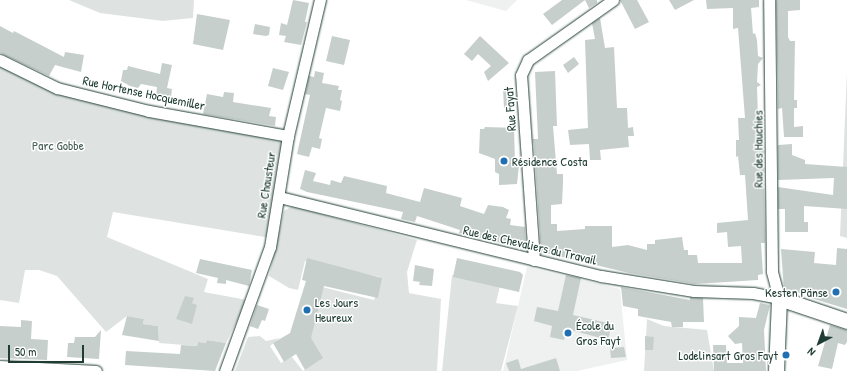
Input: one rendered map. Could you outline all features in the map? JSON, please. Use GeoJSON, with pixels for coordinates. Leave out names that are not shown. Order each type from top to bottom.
{"type":"FeatureCollection","features":[{"type":"Feature","properties":{"kind":"street","name":"Rue Chausteur"},"geometry":{"type":"LineString","coordinates":[[225,371],[270,247],[288,136],[320,0]]}},
{"type":"Feature","properties":{"kind":"street","name":"Rue Fayat"},"geometry":{"type":"LineString","coordinates":[[534,260],[522,75],[528,60],[613,0]]}},
{"type":"Feature","properties":{"kind":"street","name":"Rue des Hauchies"},"geometry":{"type":"LineString","coordinates":[[769,0],[772,271],[779,298]]}},
{"type":"Feature","properties":{"kind":"street","name":"Rue Hortense Hocquemiller"},"geometry":{"type":"LineString","coordinates":[[0,60],[57,88],[149,111],[288,136]]}},
{"type":"Feature","properties":{"kind":"street","name":"Rue des Chevaliers du Travail"},"geometry":{"type":"LineString","coordinates":[[279,197],[534,260],[660,287],[694,291],[754,293],[779,298]]}},
{"type":"Feature","properties":{"kind":"street"},"geometry":{"type":"LineString","coordinates":[[776,371],[779,298],[847,321]]}},
{"type":"Feature","properties":{"kind":"street"},"geometry":{"type":"LineString","coordinates":[[0,366],[96,371]]}},
{"type":"Feature","properties":{"kind":"shaded area"},"geometry":{"type":"Polygon","coordinates":[[[466,0],[517,0],[506,11],[466,0]]]}},
{"type":"Feature","properties":{"kind":"shaded area","name":"École du Gros Fayt"},"geometry":{"type":"Polygon","coordinates":[[[527,267],[620,289],[627,360],[577,371],[503,371],[527,267]]]}},
{"type":"Feature","properties":{"kind":"green space"},"geometry":{"type":"Polygon","coordinates":[[[69,0],[194,0],[193,18],[163,21],[100,13],[69,0]]]}},
{"type":"Feature","properties":{"kind":"green space","name":"Parc Gobbe"},"geometry":{"type":"Polygon","coordinates":[[[0,60],[57,88],[288,136],[271,238],[113,212],[107,237],[208,279],[204,292],[247,300],[226,343],[207,340],[206,343],[198,342],[197,346],[159,343],[158,326],[143,324],[144,319],[127,316],[106,332],[57,276],[39,270],[25,270],[19,303],[0,300],[0,60]]]}},
{"type":"Feature","properties":{"kind":"green space"},"geometry":{"type":"Polygon","coordinates":[[[847,72],[847,238],[840,236],[847,72]]]}},
{"type":"Feature","properties":{"kind":"green space"},"geometry":{"type":"Polygon","coordinates":[[[292,206],[417,240],[407,272],[409,293],[441,299],[437,371],[303,371],[320,360],[308,339],[322,287],[374,300],[380,277],[305,261],[298,290],[289,288],[269,276],[284,211],[292,206]]]}},
{"type":"Feature","properties":{"kind":"green space"},"geometry":{"type":"Polygon","coordinates":[[[452,275],[500,286],[496,303],[518,306],[501,371],[442,371],[452,275]]]}},
{"type":"Feature","properties":{"kind":"green space"},"geometry":{"type":"Polygon","coordinates":[[[647,319],[664,326],[707,330],[714,371],[644,371],[647,319]]]}},
{"type":"Feature","properties":{"kind":"green space"},"geometry":{"type":"Polygon","coordinates":[[[260,336],[266,341],[280,338],[270,346],[281,363],[292,357],[303,371],[235,371],[248,337],[260,336]]]}},
{"type":"Feature","properties":{"kind":"building"},"geometry":{"type":"Polygon","coordinates":[[[293,0],[309,3],[305,22],[307,22],[301,45],[284,42],[286,36],[279,35],[281,23],[287,25],[293,0]]]}},
{"type":"Feature","properties":{"kind":"building"},"geometry":{"type":"Polygon","coordinates":[[[562,0],[585,0],[552,25],[543,14],[562,0]]]}},
{"type":"Feature","properties":{"kind":"building"},"geometry":{"type":"Polygon","coordinates":[[[585,0],[597,0],[597,3],[589,8],[585,0]]]}},
{"type":"Feature","properties":{"kind":"building"},"geometry":{"type":"Polygon","coordinates":[[[620,0],[637,0],[649,22],[635,29],[620,0]]]}},
{"type":"Feature","properties":{"kind":"building"},"geometry":{"type":"Polygon","coordinates":[[[669,0],[694,0],[675,10],[669,0]]]}},
{"type":"Feature","properties":{"kind":"building"},"geometry":{"type":"Polygon","coordinates":[[[706,0],[759,0],[759,7],[751,8],[753,34],[755,33],[757,40],[758,56],[763,58],[758,64],[757,82],[761,85],[757,87],[758,118],[763,117],[765,243],[761,243],[763,274],[758,275],[758,280],[695,284],[629,273],[541,252],[533,139],[538,139],[535,72],[555,71],[557,126],[553,126],[557,174],[563,174],[562,204],[551,205],[551,224],[557,224],[557,231],[585,229],[585,226],[612,226],[612,247],[628,245],[647,250],[647,244],[655,244],[655,240],[682,237],[684,250],[688,250],[688,255],[697,255],[698,263],[742,263],[741,246],[728,247],[727,232],[717,233],[717,223],[748,220],[745,175],[740,175],[738,156],[736,157],[736,140],[739,140],[738,118],[745,118],[738,28],[733,29],[733,8],[707,9],[706,0]]]}},
{"type":"Feature","properties":{"kind":"building"},"geometry":{"type":"Polygon","coordinates":[[[776,0],[800,0],[800,10],[788,11],[788,37],[790,41],[795,41],[794,100],[797,100],[797,108],[794,108],[794,127],[803,126],[803,137],[784,137],[782,108],[778,109],[776,0]]]}},
{"type":"Feature","properties":{"kind":"building"},"geometry":{"type":"Polygon","coordinates":[[[197,14],[230,20],[223,50],[193,44],[197,14]]]}},
{"type":"Feature","properties":{"kind":"building"},"geometry":{"type":"Polygon","coordinates":[[[600,18],[605,48],[614,47],[617,108],[627,108],[628,128],[633,127],[634,136],[628,136],[629,147],[600,150],[601,160],[590,160],[589,144],[570,145],[568,130],[588,128],[585,40],[595,39],[592,23],[600,18]]]}},
{"type":"Feature","properties":{"kind":"building"},"geometry":{"type":"Polygon","coordinates":[[[255,24],[270,27],[269,35],[253,34],[255,24]]]}},
{"type":"Feature","properties":{"kind":"building"},"geometry":{"type":"Polygon","coordinates":[[[0,26],[13,33],[14,31],[64,57],[65,52],[84,55],[81,72],[55,65],[49,76],[0,53],[0,26]]]}},
{"type":"Feature","properties":{"kind":"building"},"geometry":{"type":"Polygon","coordinates":[[[332,36],[350,40],[344,65],[326,61],[332,36]]]}},
{"type":"Feature","properties":{"kind":"building"},"geometry":{"type":"Polygon","coordinates":[[[480,36],[509,63],[488,81],[484,72],[491,66],[478,54],[472,61],[464,54],[480,36]]]}},
{"type":"Feature","properties":{"kind":"building"},"geometry":{"type":"Polygon","coordinates":[[[574,57],[579,64],[568,73],[563,65],[574,57]]]}},
{"type":"Feature","properties":{"kind":"building"},"geometry":{"type":"Polygon","coordinates":[[[162,63],[172,65],[167,88],[172,89],[171,98],[156,96],[157,87],[141,84],[138,88],[121,81],[123,70],[127,70],[128,66],[160,74],[162,63]]]}},
{"type":"Feature","properties":{"kind":"building"},"geometry":{"type":"Polygon","coordinates":[[[273,68],[289,72],[283,90],[268,86],[273,68]]]}},
{"type":"Feature","properties":{"kind":"building"},"geometry":{"type":"Polygon","coordinates":[[[315,71],[324,73],[322,83],[339,86],[338,90],[342,90],[340,100],[342,101],[340,111],[326,108],[319,138],[322,139],[320,149],[312,147],[309,157],[297,154],[310,95],[305,94],[309,76],[314,77],[315,71]]]}},
{"type":"Feature","properties":{"kind":"building"},"geometry":{"type":"Polygon","coordinates":[[[503,88],[513,88],[513,108],[504,108],[503,88]]]}},
{"type":"Feature","properties":{"kind":"building"},"geometry":{"type":"Polygon","coordinates":[[[224,92],[234,93],[233,102],[271,108],[269,116],[276,117],[275,126],[203,114],[207,94],[223,97],[224,92]]]}},
{"type":"Feature","properties":{"kind":"building","name":"Résidence Costa"},"geometry":{"type":"Polygon","coordinates":[[[485,127],[514,128],[515,164],[519,165],[517,184],[499,185],[499,174],[495,172],[495,159],[479,153],[480,129],[484,129],[485,127]]]}},
{"type":"Feature","properties":{"kind":"building"},"geometry":{"type":"Polygon","coordinates":[[[792,144],[792,155],[805,160],[805,164],[847,167],[847,209],[804,206],[804,222],[808,222],[808,232],[785,232],[785,209],[778,209],[778,187],[833,195],[834,178],[778,180],[778,145],[792,144]]]}},
{"type":"Feature","properties":{"kind":"building"},"geometry":{"type":"Polygon","coordinates":[[[305,170],[316,173],[313,181],[330,185],[331,180],[341,183],[344,176],[387,186],[386,193],[420,202],[424,188],[462,198],[460,206],[484,214],[488,205],[503,207],[509,210],[506,218],[511,219],[510,225],[525,227],[526,247],[523,248],[459,233],[460,230],[417,216],[415,222],[401,219],[403,212],[307,192],[300,189],[305,170]]]}},
{"type":"Feature","properties":{"kind":"building"},"geometry":{"type":"Polygon","coordinates":[[[837,248],[847,249],[847,309],[811,298],[811,295],[784,290],[781,249],[815,252],[814,263],[836,265],[837,248]]]}},
{"type":"Feature","properties":{"kind":"building","name":"Les Jours Heureux"},"geometry":{"type":"Polygon","coordinates":[[[307,258],[382,278],[378,298],[324,286],[311,338],[323,358],[305,370],[296,354],[284,362],[273,343],[290,333],[306,281],[302,280],[307,258]]]}},
{"type":"Feature","properties":{"kind":"building"},"geometry":{"type":"Polygon","coordinates":[[[457,258],[520,272],[523,275],[519,292],[453,277],[457,258]]]}},
{"type":"Feature","properties":{"kind":"building"},"geometry":{"type":"Polygon","coordinates":[[[200,259],[252,270],[249,286],[226,280],[226,284],[217,283],[218,278],[196,273],[200,259]]]}},
{"type":"Feature","properties":{"kind":"building"},"geometry":{"type":"Polygon","coordinates":[[[415,265],[434,269],[432,286],[419,285],[420,282],[413,281],[415,265]]]}},
{"type":"Feature","properties":{"kind":"building"},"geometry":{"type":"Polygon","coordinates":[[[566,275],[581,278],[573,315],[612,324],[608,340],[567,329],[564,340],[550,337],[552,326],[534,321],[537,307],[558,311],[566,275]]]}},
{"type":"Feature","properties":{"kind":"building"},"geometry":{"type":"Polygon","coordinates":[[[621,287],[690,300],[690,297],[703,298],[704,322],[683,322],[683,327],[672,327],[671,322],[638,316],[638,309],[623,306],[621,287]]]}},
{"type":"Feature","properties":{"kind":"building"},"geometry":{"type":"Polygon","coordinates":[[[185,296],[194,298],[192,303],[197,305],[192,324],[176,319],[185,296]]]}},
{"type":"Feature","properties":{"kind":"building"},"geometry":{"type":"Polygon","coordinates":[[[760,303],[770,305],[764,330],[766,371],[714,371],[713,345],[726,345],[727,363],[743,363],[742,343],[735,344],[728,336],[739,326],[739,317],[756,318],[760,303]]]}},
{"type":"Feature","properties":{"kind":"building"},"geometry":{"type":"Polygon","coordinates":[[[257,305],[269,309],[265,321],[262,320],[258,329],[250,326],[257,305]]]}},
{"type":"Feature","properties":{"kind":"building"},"geometry":{"type":"Polygon","coordinates":[[[127,316],[144,319],[143,324],[158,326],[159,341],[122,335],[127,316]]]}},
{"type":"Feature","properties":{"kind":"building"},"geometry":{"type":"Polygon","coordinates":[[[21,320],[32,321],[31,339],[48,340],[47,360],[0,358],[0,326],[21,327],[21,320]]]}},
{"type":"Feature","properties":{"kind":"building"},"geometry":{"type":"Polygon","coordinates":[[[830,325],[847,330],[847,342],[845,345],[838,343],[832,369],[818,366],[830,325]]]}},
{"type":"Feature","properties":{"kind":"building"},"geometry":{"type":"Polygon","coordinates":[[[101,330],[99,359],[67,357],[68,343],[74,343],[75,337],[95,337],[101,330]]]}},
{"type":"Feature","properties":{"kind":"building"},"geometry":{"type":"Polygon","coordinates":[[[645,336],[654,337],[653,350],[645,350],[645,336]]]}},
{"type":"Feature","properties":{"kind":"building"},"geometry":{"type":"Polygon","coordinates":[[[207,340],[226,343],[215,371],[125,365],[126,351],[180,354],[181,345],[197,346],[198,342],[206,343],[207,340]]]}},
{"type":"Feature","properties":{"kind":"building"},"geometry":{"type":"Polygon","coordinates":[[[624,347],[626,357],[611,358],[610,348],[624,347]]]}},
{"type":"Feature","properties":{"kind":"building"},"geometry":{"type":"Polygon","coordinates":[[[556,358],[560,371],[509,371],[506,363],[518,359],[521,369],[556,358]]]}},
{"type":"Feature","properties":{"kind":"place","name":"Résidence Costa"},"geometry":{"type":"Point","coordinates":[504,161]}},
{"type":"Feature","properties":{"kind":"place","name":"Kesten Pänse"},"geometry":{"type":"Point","coordinates":[836,292]}},
{"type":"Feature","properties":{"kind":"place","name":"Les Jours Heureux"},"geometry":{"type":"Point","coordinates":[307,310]}},
{"type":"Feature","properties":{"kind":"place","name":"École du Gros Fayt"},"geometry":{"type":"Point","coordinates":[568,333]}},
{"type":"Feature","properties":{"kind":"place","name":"Lodelinsart Gros Fayt"},"geometry":{"type":"Point","coordinates":[786,355]}}]}
